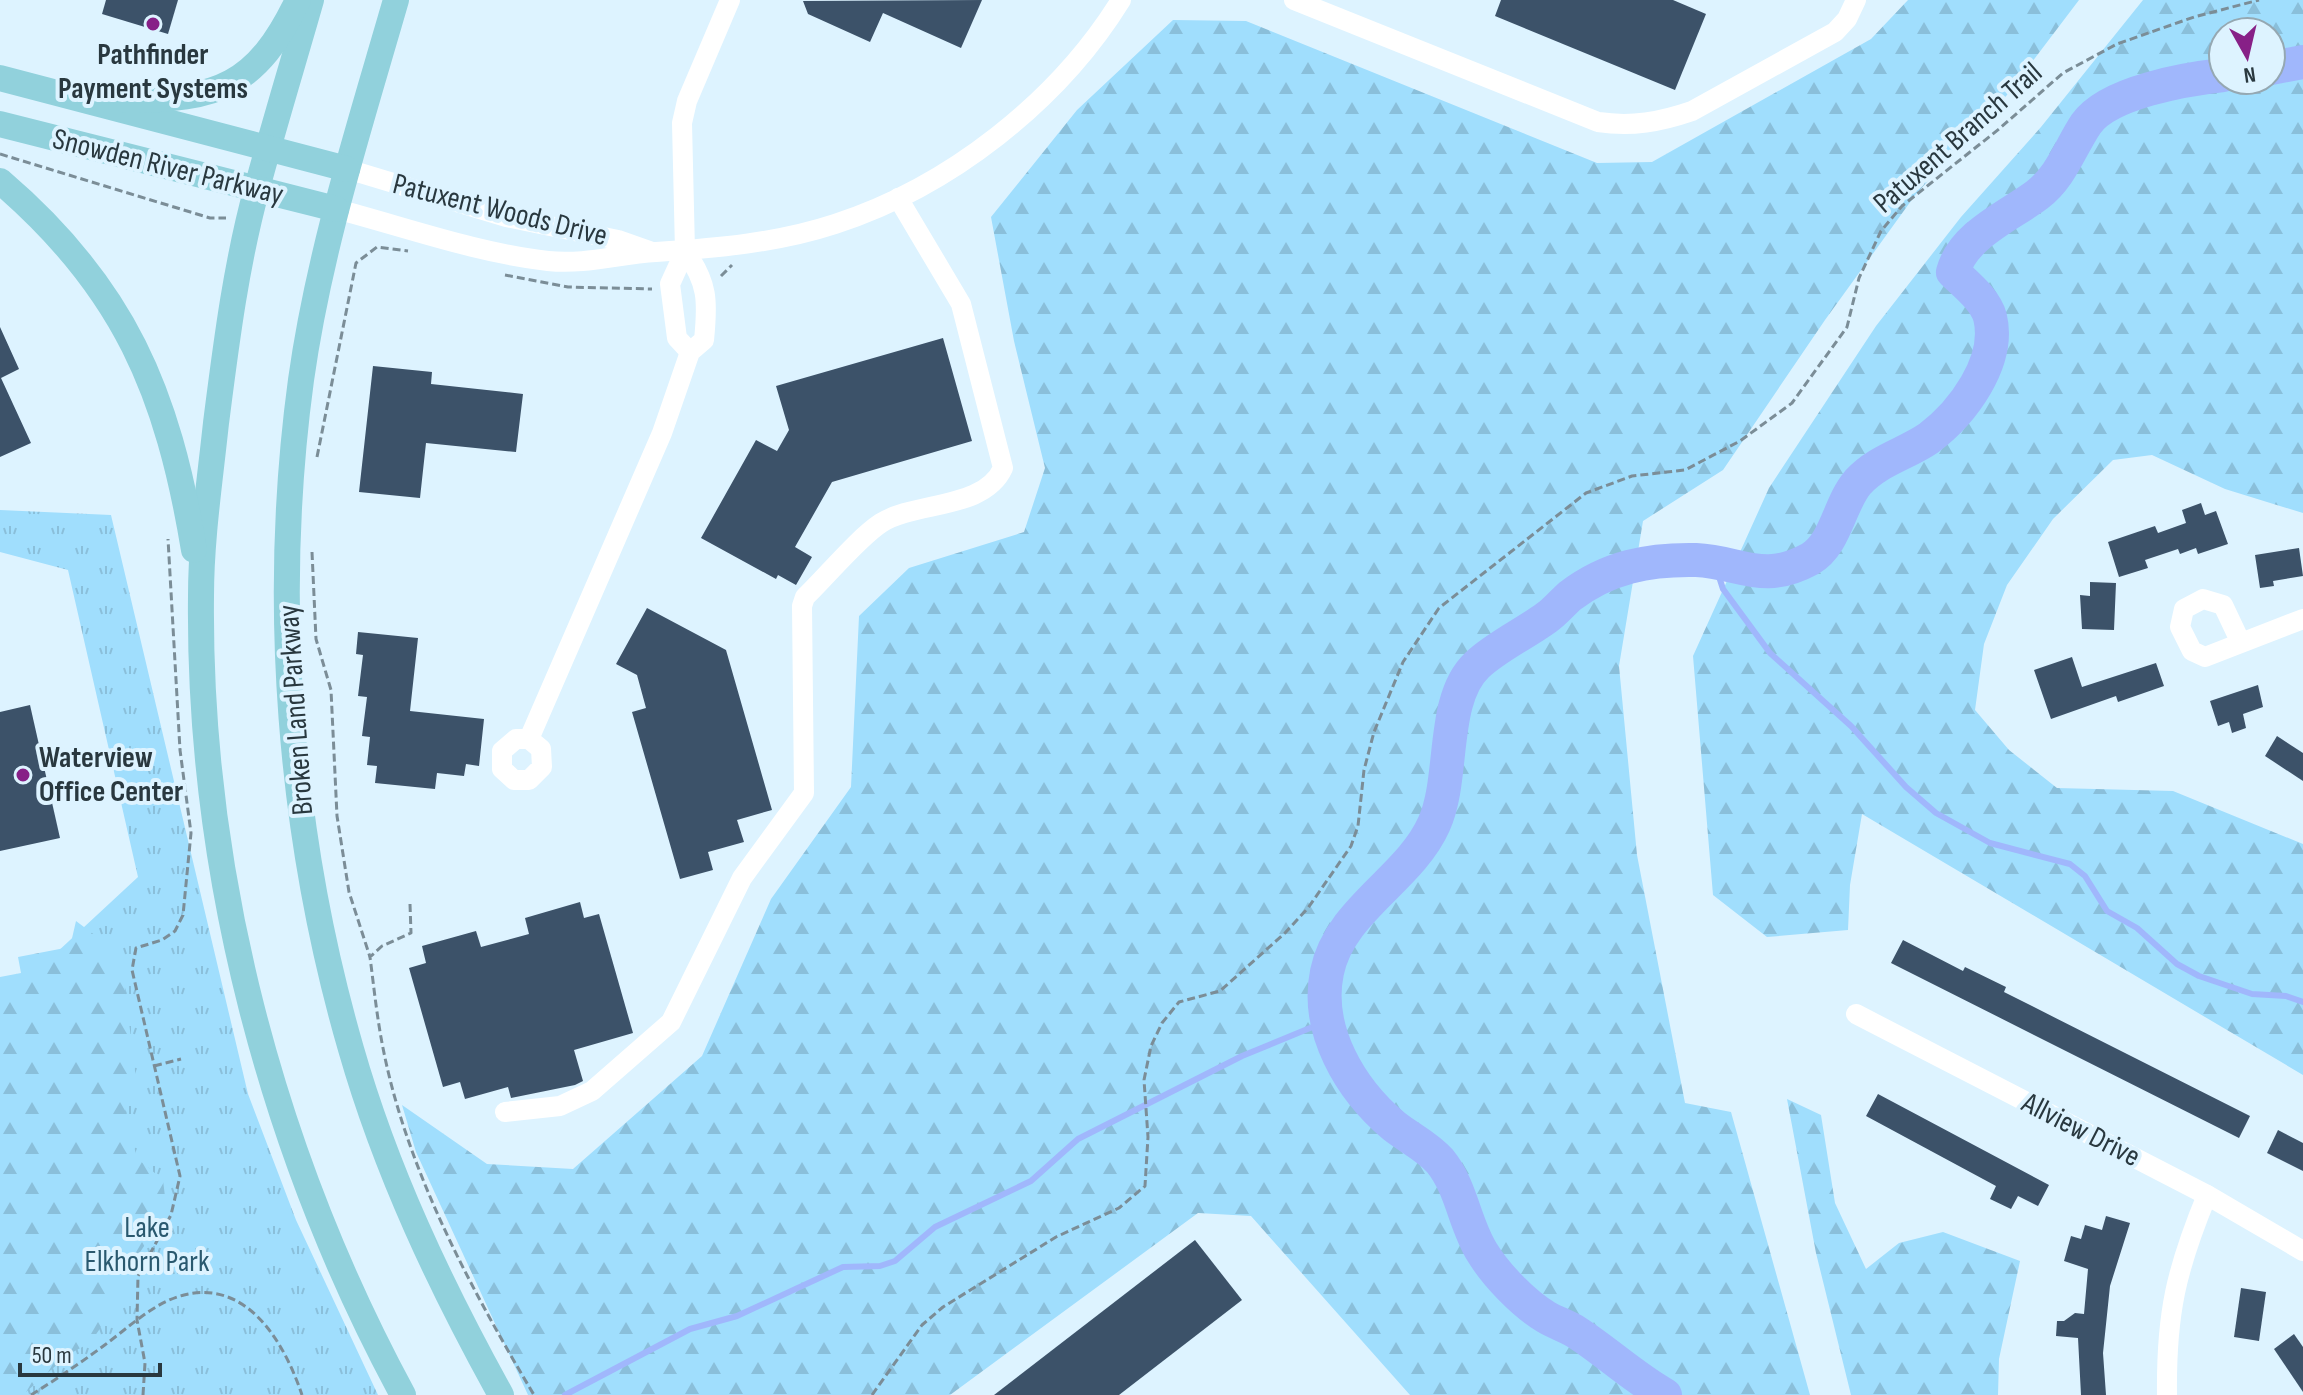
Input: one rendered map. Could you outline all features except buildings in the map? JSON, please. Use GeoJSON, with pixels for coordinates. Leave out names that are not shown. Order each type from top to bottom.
{"type":"FeatureCollection","features":[{"type":"Feature","properties":{"kind":"main road"},"geometry":{"type":"LineString","coordinates":[[87,100],[172,100],[216,91],[260,63],[298,0]]}},
{"type":"Feature","properties":{"kind":"main road"},"geometry":{"type":"LineString","coordinates":[[201,594],[224,364],[256,191],[311,0]]}},
{"type":"Feature","properties":{"kind":"main road","name":"Broken Land Parkway"},"geometry":{"type":"LineString","coordinates":[[396,0],[336,209],[301,379],[291,483],[288,656],[294,747],[306,836],[334,983],[374,1119],[430,1258],[501,1395]]}},
{"type":"Feature","properties":{"kind":"main road","name":"Snowden River Parkway"},"geometry":{"type":"LineString","coordinates":[[0,78],[269,146],[347,169]]}},
{"type":"Feature","properties":{"kind":"main road","name":"Snowden River Parkway"},"geometry":{"type":"LineString","coordinates":[[0,124],[336,209]]}},
{"type":"Feature","properties":{"kind":"main road"},"geometry":{"type":"LineString","coordinates":[[0,181],[48,224],[80,261],[133,340],[174,444],[201,594],[209,751],[216,813],[234,925],[250,998],[268,1068],[317,1209],[348,1285],[403,1395]]}},
{"type":"Feature","properties":{"kind":"street"},"geometry":{"type":"LineString","coordinates":[[690,352],[677,338],[670,284],[685,251],[682,123],[687,101],[730,0]]}},
{"type":"Feature","properties":{"kind":"street","name":"Patuxent Woods Drive"},"geometry":{"type":"LineString","coordinates":[[336,209],[545,260],[585,263],[790,236],[833,225],[898,198],[967,157],[1036,102],[1063,76],[1121,0]]}},
{"type":"Feature","properties":{"kind":"street"},"geometry":{"type":"LineString","coordinates":[[1294,0],[1598,122],[1624,126],[1667,120],[1692,111],[1835,32],[1847,19],[1856,0]]}},
{"type":"Feature","properties":{"kind":"street","name":"Patuxent Woods Drive"},"geometry":{"type":"LineString","coordinates":[[347,169],[506,217],[618,240],[652,252]]}},
{"type":"Feature","properties":{"kind":"street"},"geometry":{"type":"LineString","coordinates":[[505,1112],[560,1106],[592,1091],[671,1022],[742,878],[804,793],[802,606],[805,597],[881,523],[975,493],[990,485],[1003,468],[961,304],[898,198]]}},
{"type":"Feature","properties":{"kind":"street"},"geometry":{"type":"LineString","coordinates":[[529,739],[662,433],[690,352],[704,340],[707,310],[704,277],[685,251]]}},
{"type":"Feature","properties":{"kind":"street"},"geometry":{"type":"LineString","coordinates":[[2240,641],[2303,619]]}},
{"type":"Feature","properties":{"kind":"street","name":"Allview Drive"},"geometry":{"type":"LineString","coordinates":[[1856,1014],[2207,1195],[2303,1251]]}},
{"type":"Feature","properties":{"kind":"street"},"geometry":{"type":"LineString","coordinates":[[2167,1395],[2168,1317],[2173,1288],[2207,1195]]}},
{"type":"Feature","properties":{"kind":"path","name":"Patuxent Branch Trail"},"geometry":{"type":"LineString","coordinates":[[872,1395],[922,1325],[943,1307],[1008,1264],[1134,1198],[1145,1186],[1148,1137],[1144,1080],[1151,1046],[1162,1023],[1179,1002],[1220,991],[1254,962],[1308,908],[1351,846],[1358,826],[1364,770],[1374,732],[1418,635],[1439,608],[1586,493],[1632,476],[1685,470],[1740,441],[1792,403],[1847,327],[1859,278],[1888,223],[1902,206],[2063,73],[2117,44],[2194,17],[2259,0]]}},
{"type":"Feature","properties":{"kind":"path"},"geometry":{"type":"LineString","coordinates":[[0,154],[210,218],[231,219]]}},
{"type":"Feature","properties":{"kind":"path"},"geometry":{"type":"LineString","coordinates":[[317,457],[347,322],[355,268],[366,253]]}},
{"type":"Feature","properties":{"kind":"path"},"geometry":{"type":"LineString","coordinates":[[143,1395],[145,1363],[137,1320],[138,1276],[171,1215],[180,1176],[132,970],[136,948],[162,940],[175,931],[183,915],[191,833],[180,750],[168,526]]}},
{"type":"Feature","properties":{"kind":"path"},"geometry":{"type":"LineString","coordinates":[[311,541],[316,639],[331,690],[337,816],[349,892],[370,957],[387,1063],[422,1171],[469,1278],[534,1395]]}},
{"type":"Feature","properties":{"kind":"path"},"geometry":{"type":"LineString","coordinates":[[370,957],[382,946],[411,933],[410,904]]}},
{"type":"Feature","properties":{"kind":"path"},"geometry":{"type":"LineString","coordinates":[[153,1066],[181,1059]]}},
{"type":"Feature","properties":{"kind":"path"},"geometry":{"type":"LineString","coordinates":[[31,1395],[137,1320],[182,1295],[217,1293],[249,1308],[278,1341],[302,1395]]}},
{"type":"Feature","properties":{"kind":"green space"},"geometry":{"type":"Polygon","coordinates":[[[1908,0],[2079,0],[2007,95],[1916,194],[1723,470],[1643,521],[1619,666],[1637,855],[1685,1103],[1731,1112],[1810,1395],[1410,1395],[1251,1216],[1198,1213],[950,1395],[528,1395],[416,1152],[402,1105],[487,1164],[573,1169],[702,1056],[771,899],[851,787],[859,616],[909,568],[1024,532],[1045,468],[1014,341],[991,217],[1077,110],[1173,20],[1246,21],[1597,163],[1652,162],[1871,39],[1908,0]]]}},
{"type":"Feature","properties":{"kind":"green space"},"geometry":{"type":"Polygon","coordinates":[[[2143,0],[2303,0],[2303,513],[2225,489],[2152,455],[2113,460],[2053,519],[2007,585],[1984,644],[1975,710],[2009,750],[2057,788],[2173,791],[2303,844],[2303,1075],[1862,814],[1850,885],[1848,930],[1767,937],[1713,895],[1693,656],[1769,488],[1876,326],[1961,217],[2041,127],[2143,0]]]}},
{"type":"Feature","properties":{"kind":"green space","name":"Lake Elkhorn Park"},"geometry":{"type":"Polygon","coordinates":[[[0,510],[111,515],[248,1094],[296,1220],[378,1395],[0,1395],[17,1085],[0,1005],[138,877],[68,570],[0,552],[0,510]]]}},
{"type":"Feature","properties":{"kind":"green space"},"geometry":{"type":"Polygon","coordinates":[[[76,921],[100,939],[122,965],[136,1079],[125,1112],[137,1158],[163,1180],[166,1205],[153,1233],[123,1277],[117,1304],[90,1343],[69,1354],[26,1392],[0,1395],[0,977],[21,973],[18,957],[70,947],[76,921]]]}},
{"type":"Feature","properties":{"kind":"green space"},"geometry":{"type":"Polygon","coordinates":[[[1787,1099],[1821,1115],[1835,1203],[1866,1269],[1899,1243],[1943,1232],[2020,1261],[1999,1359],[1998,1395],[1851,1395],[1816,1253],[1787,1099]]]}},
{"type":"Feature","properties":{"kind":"waterway"},"geometry":{"type":"LineString","coordinates":[[2287,65],[2303,62]]}},
{"type":"Feature","properties":{"kind":"waterway"},"geometry":{"type":"LineString","coordinates":[[1665,1395],[1576,1332],[1537,1311],[1511,1288],[1482,1252],[1453,1183],[1440,1161],[1394,1126],[1363,1094],[1340,1057],[1326,1015],[1327,972],[1334,950],[1360,912],[1409,862],[1434,824],[1444,785],[1458,698],[1465,680],[1477,665],[1549,616],[1584,586],[1614,572],[1645,563],[1679,560],[1712,562],[1752,570],[1778,570],[1793,567],[1819,552],[1832,534],[1858,482],[1874,468],[1929,438],[1954,415],[1976,385],[1990,351],[1992,334],[1987,310],[1953,272],[1966,247],[2045,188],[2059,171],[2086,124],[2097,113],[2130,95],[2207,77]]}},
{"type":"Feature","properties":{"kind":"waterway"},"geometry":{"type":"LineString","coordinates":[[1714,561],[1723,589],[1770,653],[1851,726],[1906,787],[1936,813],[1990,843],[2070,864],[2085,876],[2107,911],[2137,928],[2177,964],[2199,976],[2252,994],[2286,996],[2303,1002]]}},
{"type":"Feature","properties":{"kind":"waterway"},"geometry":{"type":"LineString","coordinates":[[565,1395],[690,1329],[737,1316],[843,1267],[880,1266],[895,1261],[935,1227],[1031,1181],[1078,1139],[1242,1056],[1327,1021]]}},
{"type":"Feature","properties":{"kind":"place","name":"Pathfinder Payment Systems"},"geometry":{"type":"Point","coordinates":[153,24]}},
{"type":"Feature","properties":{"kind":"place","name":"Waterview Office Center"},"geometry":{"type":"Point","coordinates":[23,775]}}]}
